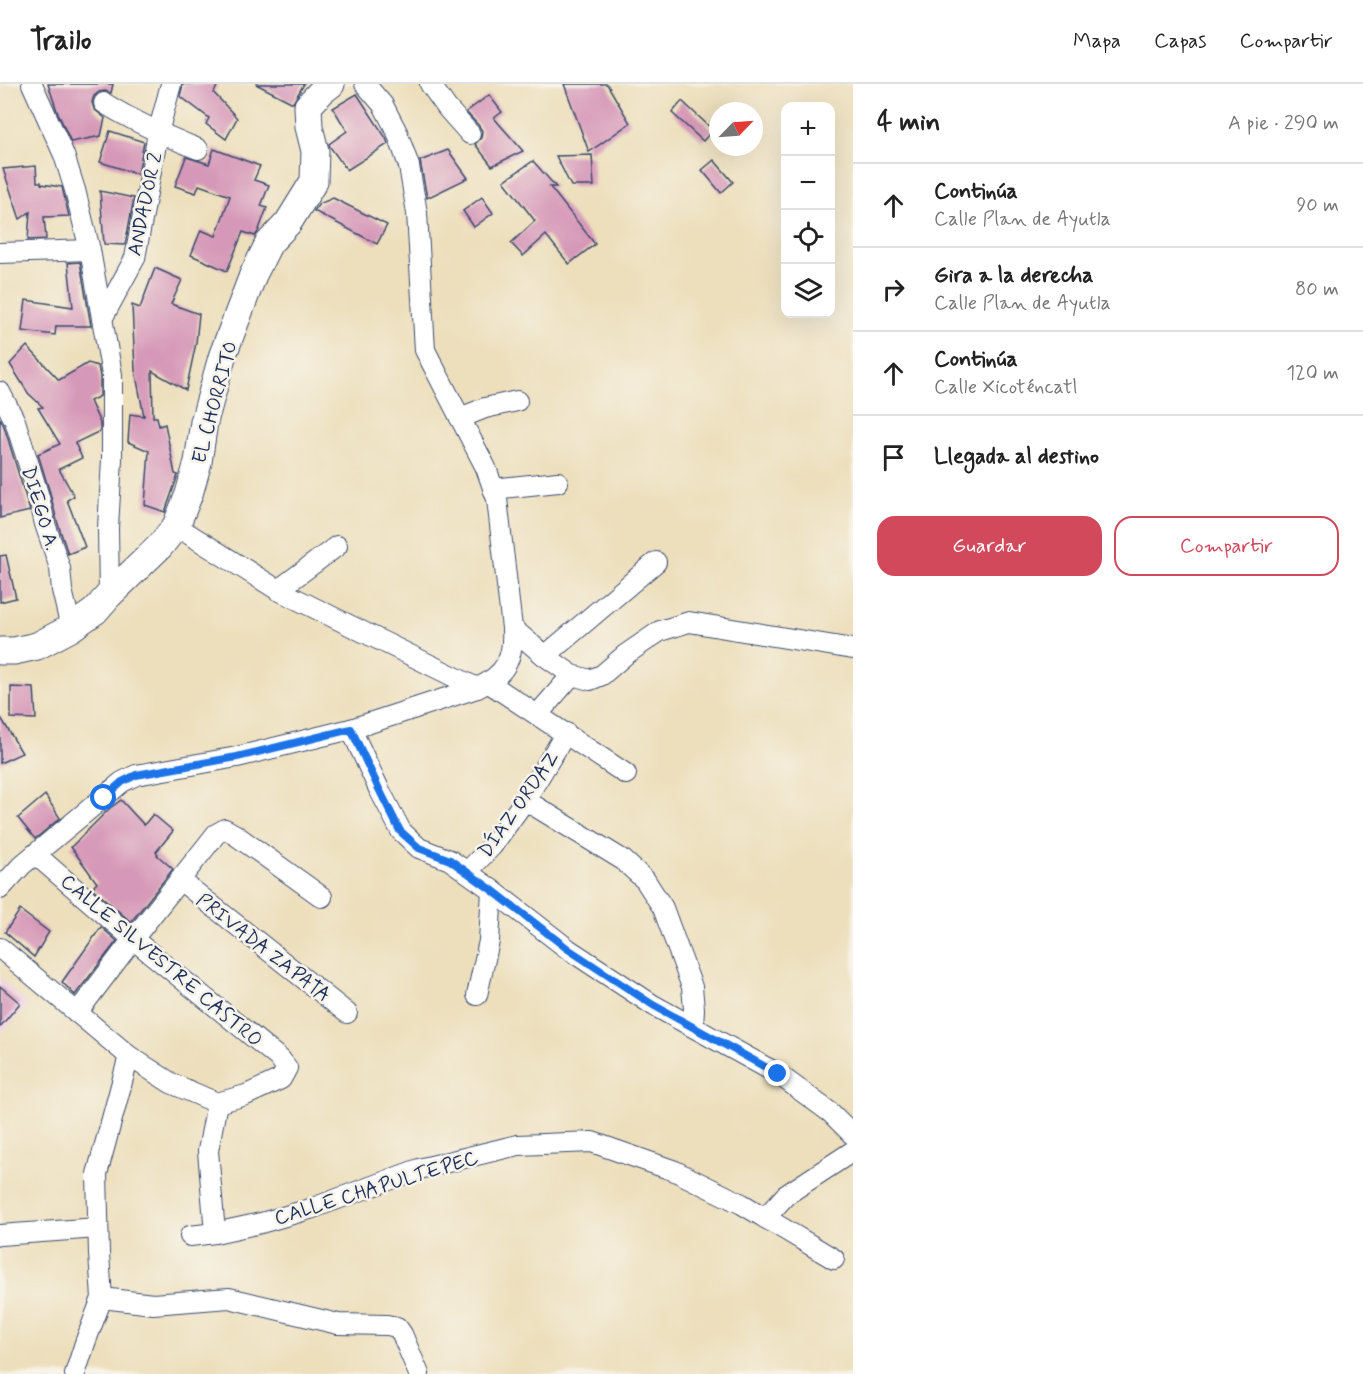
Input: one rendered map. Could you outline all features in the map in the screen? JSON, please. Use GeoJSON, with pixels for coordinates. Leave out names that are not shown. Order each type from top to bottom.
{"type":"FeatureCollection","features":[{"type":"Feature","properties":{"kind":"street"},"geometry":{"type":"LineString","coordinates":[[32,84],[64,155],[75,189],[90,249],[112,375],[112,459],[108,528],[109,595]]}},
{"type":"Feature","properties":{"kind":"street","name":"ANDADOR 2"},"geometry":{"type":"LineString","coordinates":[[102,319],[135,258],[158,133],[171,84]]}},
{"type":"Feature","properties":{"kind":"street","name":"EL CHORRITO"},"geometry":{"type":"LineString","coordinates":[[0,651],[14,651],[37,646],[71,628],[95,611],[160,546],[176,526],[189,494],[198,462],[204,422],[222,357],[253,275],[269,243],[288,223],[314,181],[315,152],[309,127],[308,106],[331,84]]}},
{"type":"Feature","properties":{"kind":"street"},"geometry":{"type":"LineString","coordinates":[[0,889],[35,854],[122,782],[136,775],[237,757],[351,729],[483,685],[501,672],[510,659],[513,645],[512,628],[496,500],[486,468],[425,350],[417,213],[409,166],[397,132],[383,105],[366,84]]}},
{"type":"Feature","properties":{"kind":"street"},"geometry":{"type":"LineString","coordinates":[[430,84],[470,134]]}},
{"type":"Feature","properties":{"kind":"street"},"geometry":{"type":"LineString","coordinates":[[104,103],[129,119],[198,149]]}},
{"type":"Feature","properties":{"kind":"street"},"geometry":{"type":"LineString","coordinates":[[0,253],[90,249]]}},
{"type":"Feature","properties":{"kind":"street","name":"DIEGO A."},"geometry":{"type":"LineString","coordinates":[[0,392],[15,421],[39,497],[45,524],[60,568],[62,590],[71,628]]}},
{"type":"Feature","properties":{"kind":"street"},"geometry":{"type":"LineString","coordinates":[[460,418],[485,408],[517,401]]}},
{"type":"Feature","properties":{"kind":"street"},"geometry":{"type":"LineString","coordinates":[[493,489],[558,482]]}},
{"type":"Feature","properties":{"kind":"street"},"geometry":{"type":"LineString","coordinates":[[176,526],[278,590],[483,685],[538,714],[626,774]]}},
{"type":"Feature","properties":{"kind":"street"},"geometry":{"type":"LineString","coordinates":[[278,590],[337,546]]}},
{"type":"Feature","properties":{"kind":"street"},"geometry":{"type":"LineString","coordinates":[[545,656],[656,562]]}},
{"type":"Feature","properties":{"kind":"street"},"geometry":{"type":"LineString","coordinates":[[512,628],[572,675],[590,680],[602,675],[625,655],[660,631],[689,622],[853,649]]}},
{"type":"Feature","properties":{"kind":"street"},"geometry":{"type":"LineString","coordinates":[[538,714],[572,675]]}},
{"type":"Feature","properties":{"kind":"street"},"geometry":{"type":"LineString","coordinates":[[351,729],[400,831],[419,848],[450,860],[568,949],[653,1005],[778,1074],[831,1113],[853,1135]]}},
{"type":"Feature","properties":{"kind":"street","name":"DÍAZ ORDAZ"},"geometry":{"type":"LineString","coordinates":[[467,872],[492,846],[525,800],[566,733]]}},
{"type":"Feature","properties":{"kind":"street"},"geometry":{"type":"LineString","coordinates":[[525,800],[623,860],[645,880],[663,908],[692,987],[693,1027]]}},
{"type":"Feature","properties":{"kind":"street"},"geometry":{"type":"LineString","coordinates":[[77,1013],[216,834],[225,829],[322,897]]}},
{"type":"Feature","properties":{"kind":"street","name":"CALLE SILVESTRE CASTRO"},"geometry":{"type":"LineString","coordinates":[[35,854],[133,939],[280,1059],[287,1068],[281,1079],[246,1095],[217,1103]]}},
{"type":"Feature","properties":{"kind":"street","name":"PRIVADA ZAPATA"},"geometry":{"type":"LineString","coordinates":[[180,880],[347,1013]]}},
{"type":"Feature","properties":{"kind":"street"},"geometry":{"type":"LineString","coordinates":[[477,995],[489,941],[492,890]]}},
{"type":"Feature","properties":{"kind":"street"},"geometry":{"type":"LineString","coordinates":[[0,948],[129,1056],[171,1083],[217,1103],[208,1151],[215,1233]]}},
{"type":"Feature","properties":{"kind":"street"},"geometry":{"type":"LineString","coordinates":[[75,1374],[102,1298],[97,1174],[129,1056]]}},
{"type":"Feature","properties":{"kind":"street","name":"CALLE CHAPULTEPEC"},"geometry":{"type":"LineString","coordinates":[[190,1236],[261,1223],[310,1209],[419,1169],[496,1150],[518,1145],[592,1142],[675,1171],[742,1204],[834,1260]]}},
{"type":"Feature","properties":{"kind":"street"},"geometry":{"type":"LineString","coordinates":[[765,1218],[786,1195],[853,1151]]}},
{"type":"Feature","properties":{"kind":"street"},"geometry":{"type":"LineString","coordinates":[[0,1235],[98,1228]]}},
{"type":"Feature","properties":{"kind":"street"},"geometry":{"type":"LineString","coordinates":[[102,1298],[153,1304],[229,1298],[338,1324],[397,1327],[419,1374]]}},
{"type":"Feature","properties":{"kind":"shaded area"},"geometry":{"type":"Polygon","coordinates":[[[0,978],[28,1005],[0,1034],[0,978]]]}},
{"type":"Feature","properties":{"kind":"building"},"geometry":{"type":"Polygon","coordinates":[[[48,84],[113,84],[111,93],[99,92],[94,96],[92,102],[94,109],[105,118],[101,136],[71,142],[48,84]]]}},
{"type":"Feature","properties":{"kind":"building"},"geometry":{"type":"Polygon","coordinates":[[[183,84],[218,84],[214,93],[237,118],[226,139],[206,124],[209,118],[180,96],[183,84]]]}},
{"type":"Feature","properties":{"kind":"building"},"geometry":{"type":"Polygon","coordinates":[[[256,84],[304,84],[293,103],[256,84]]]}},
{"type":"Feature","properties":{"kind":"building"},"geometry":{"type":"Polygon","coordinates":[[[564,84],[607,84],[630,123],[589,152],[564,84]]]}},
{"type":"Feature","properties":{"kind":"building"},"geometry":{"type":"Polygon","coordinates":[[[357,94],[388,144],[347,170],[329,144],[347,131],[333,108],[357,94]]]}},
{"type":"Feature","properties":{"kind":"building"},"geometry":{"type":"Polygon","coordinates":[[[489,95],[502,112],[494,118],[523,151],[492,166],[475,144],[481,138],[482,131],[466,112],[489,95]]]}},
{"type":"Feature","properties":{"kind":"building"},"geometry":{"type":"Polygon","coordinates":[[[682,101],[709,126],[709,134],[703,141],[672,113],[682,101]]]}},
{"type":"Feature","properties":{"kind":"building"},"geometry":{"type":"Polygon","coordinates":[[[110,131],[144,142],[138,174],[100,162],[110,131]]]}},
{"type":"Feature","properties":{"kind":"building"},"geometry":{"type":"Polygon","coordinates":[[[214,149],[260,166],[254,180],[269,185],[261,206],[267,208],[258,232],[255,236],[243,232],[227,271],[191,255],[201,230],[216,236],[230,196],[199,185],[196,193],[175,186],[186,157],[209,164],[214,149]]]}},
{"type":"Feature","properties":{"kind":"building"},"geometry":{"type":"Polygon","coordinates":[[[448,150],[468,178],[427,198],[420,161],[448,150]]]}},
{"type":"Feature","properties":{"kind":"building"},"geometry":{"type":"Polygon","coordinates":[[[592,155],[594,186],[571,186],[556,156],[592,155]]]}},
{"type":"Feature","properties":{"kind":"building"},"geometry":{"type":"Polygon","coordinates":[[[714,160],[733,182],[721,193],[702,170],[714,160]]]}},
{"type":"Feature","properties":{"kind":"building"},"geometry":{"type":"Polygon","coordinates":[[[533,161],[556,187],[550,187],[595,244],[569,264],[546,235],[523,256],[511,243],[535,221],[504,181],[533,161]]]}},
{"type":"Feature","properties":{"kind":"building"},"geometry":{"type":"Polygon","coordinates":[[[36,166],[37,182],[62,187],[69,216],[44,217],[46,239],[28,240],[30,212],[20,219],[3,169],[36,166]]]}},
{"type":"Feature","properties":{"kind":"building"},"geometry":{"type":"Polygon","coordinates":[[[100,191],[134,198],[125,245],[104,244],[100,191]]]}},
{"type":"Feature","properties":{"kind":"building"},"geometry":{"type":"Polygon","coordinates":[[[482,197],[493,213],[474,227],[463,211],[482,197]]]}},
{"type":"Feature","properties":{"kind":"building"},"geometry":{"type":"Polygon","coordinates":[[[333,198],[387,225],[377,244],[314,211],[319,204],[333,198]]]}},
{"type":"Feature","properties":{"kind":"building"},"geometry":{"type":"Polygon","coordinates":[[[80,262],[91,326],[56,326],[55,335],[22,331],[26,300],[73,307],[68,263],[80,262]]]}},
{"type":"Feature","properties":{"kind":"building"},"geometry":{"type":"Polygon","coordinates":[[[155,268],[182,280],[171,304],[199,314],[196,343],[186,390],[152,371],[153,417],[157,417],[159,426],[165,424],[175,474],[178,475],[165,512],[145,505],[149,451],[128,442],[130,414],[144,416],[135,370],[132,305],[140,308],[155,268]]]}},
{"type":"Feature","properties":{"kind":"building"},"geometry":{"type":"Polygon","coordinates":[[[27,346],[59,380],[88,363],[98,366],[100,376],[100,396],[90,401],[100,423],[100,431],[75,443],[82,458],[59,469],[74,496],[67,500],[85,547],[68,554],[38,454],[60,444],[38,408],[43,407],[28,393],[10,364],[27,346]]]}},
{"type":"Feature","properties":{"kind":"building"},"geometry":{"type":"Polygon","coordinates":[[[0,418],[30,511],[0,518],[0,418]]]}},
{"type":"Feature","properties":{"kind":"building"},"geometry":{"type":"Polygon","coordinates":[[[6,555],[16,598],[0,602],[0,556],[6,555]]]}},
{"type":"Feature","properties":{"kind":"building"},"geometry":{"type":"Polygon","coordinates":[[[11,687],[34,688],[36,719],[11,718],[11,687]]]}},
{"type":"Feature","properties":{"kind":"building"},"geometry":{"type":"Polygon","coordinates":[[[0,716],[22,753],[0,763],[0,716]]]}},
{"type":"Feature","properties":{"kind":"building"},"geometry":{"type":"Polygon","coordinates":[[[45,795],[60,818],[35,839],[18,818],[45,795]]]}},
{"type":"Feature","properties":{"kind":"building"},"geometry":{"type":"Polygon","coordinates":[[[121,800],[144,825],[153,814],[173,831],[156,852],[173,869],[131,922],[92,888],[97,883],[71,847],[121,800]]]}},
{"type":"Feature","properties":{"kind":"building"},"geometry":{"type":"Polygon","coordinates":[[[20,910],[49,932],[34,957],[5,932],[20,910]]]}},
{"type":"Feature","properties":{"kind":"building"},"geometry":{"type":"Polygon","coordinates":[[[101,927],[117,941],[75,995],[62,982],[101,927]]]}},
{"type":"Feature","properties":{"kind":"building"},"geometry":{"type":"Polygon","coordinates":[[[0,986],[20,1003],[0,1027],[0,986]]]}},
{"type":"Feature","properties":{"kind":"route"},"geometry":{"type":"LineString","coordinates":[[104,798],[122,782],[136,775],[237,757],[351,729],[400,831],[419,848],[450,860],[568,949],[653,1005],[778,1074]]}}]}
